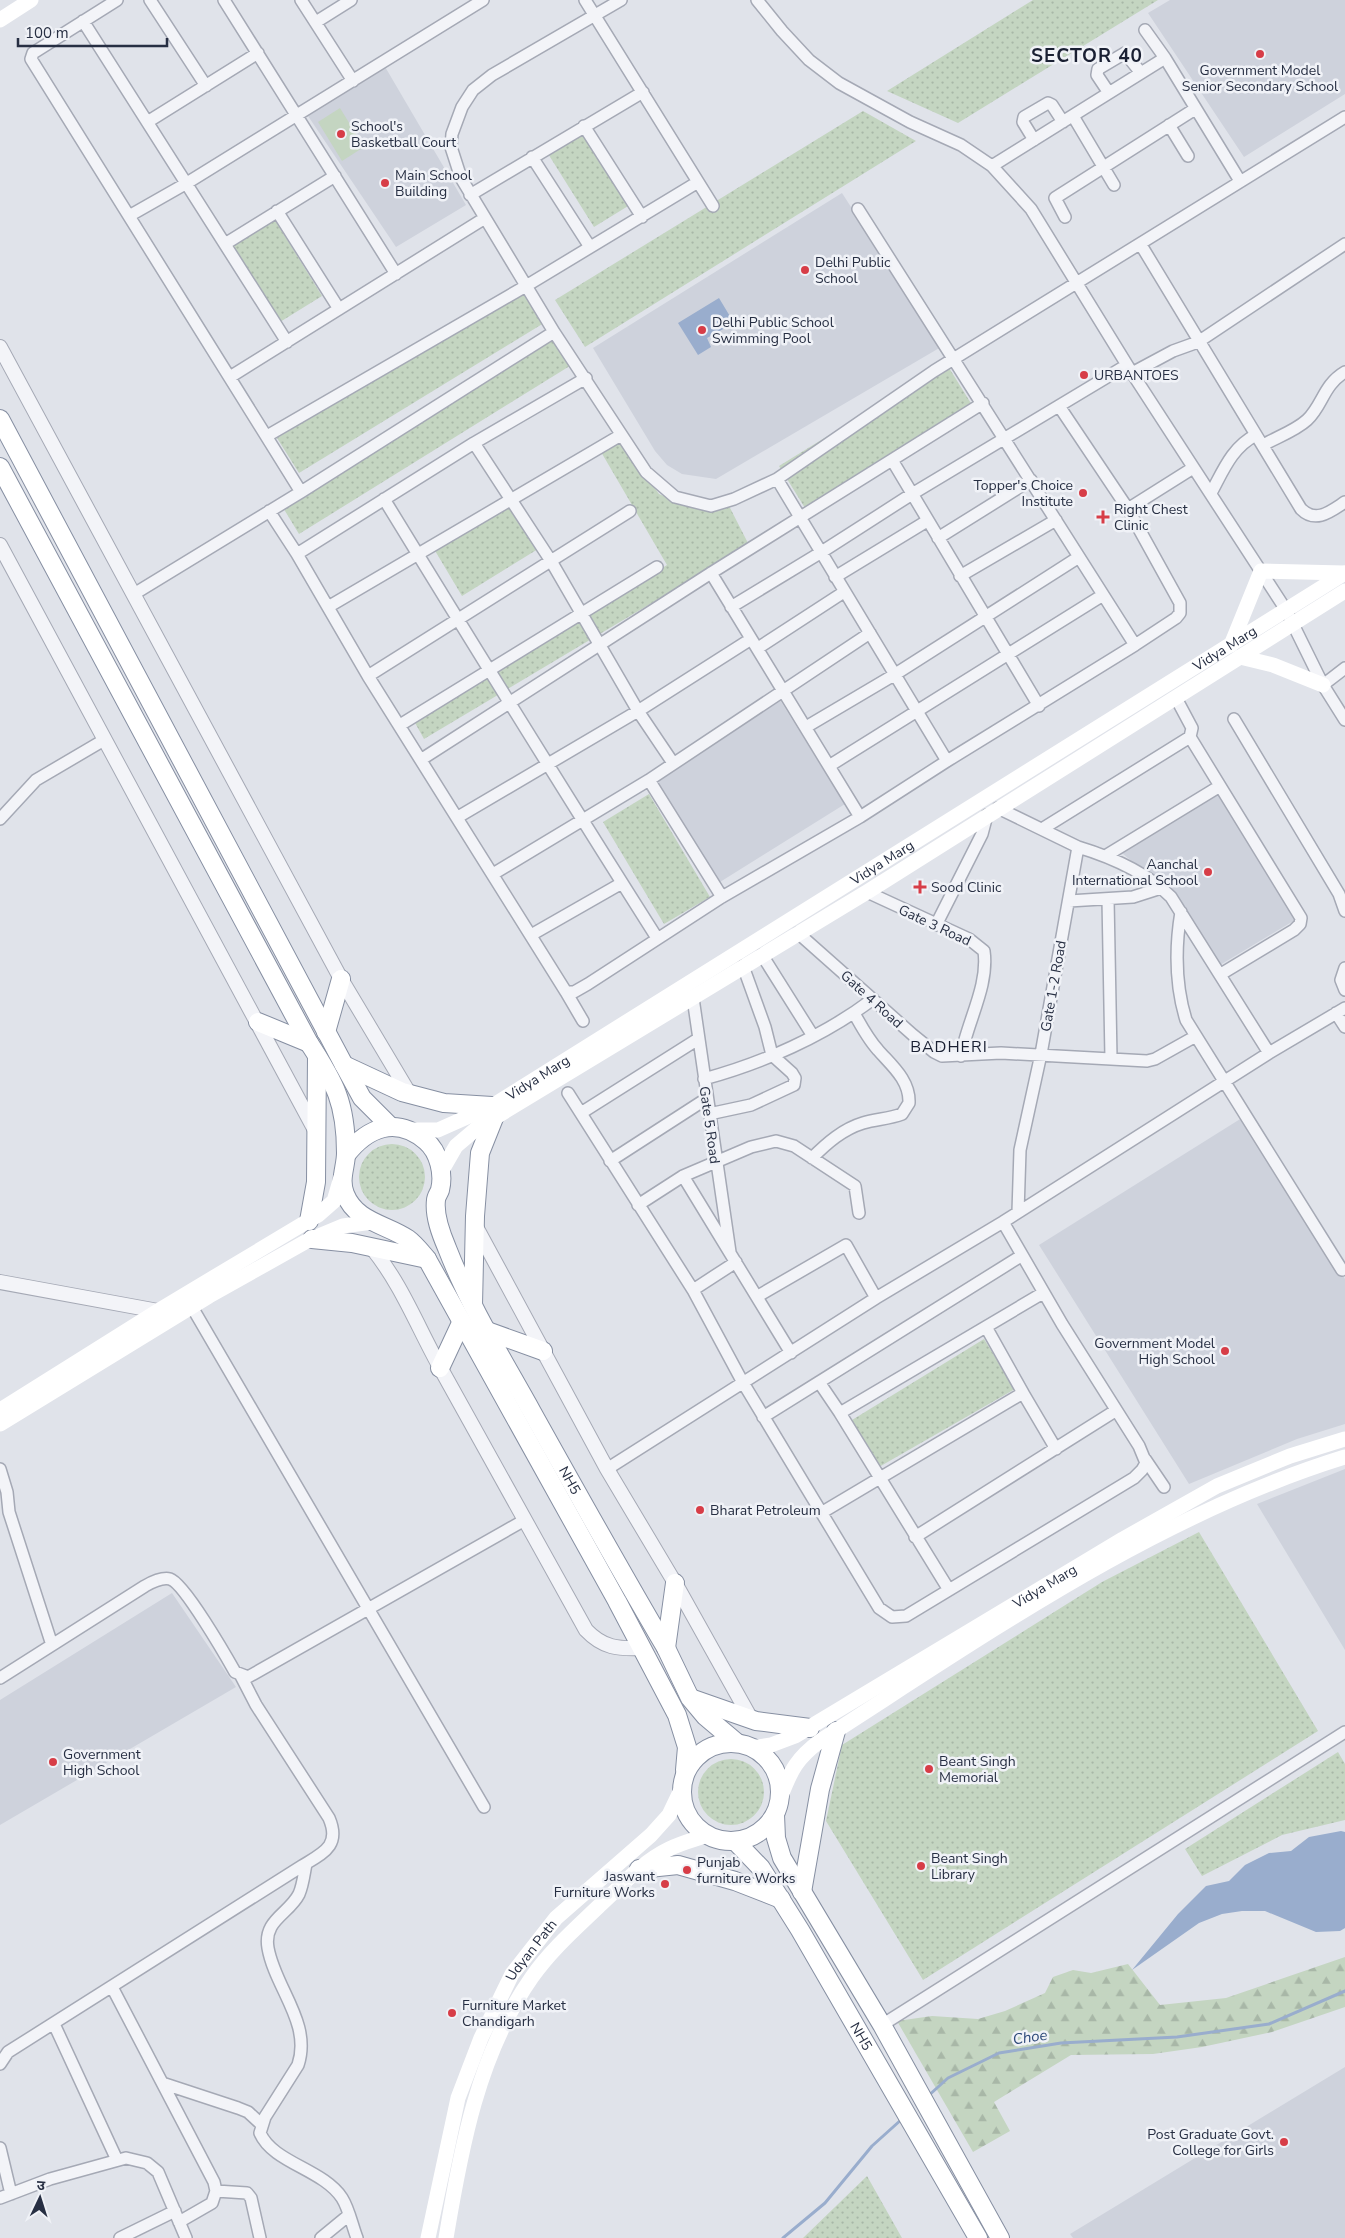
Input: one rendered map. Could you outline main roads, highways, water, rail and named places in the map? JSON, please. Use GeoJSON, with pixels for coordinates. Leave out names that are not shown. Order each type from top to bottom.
{"type":"FeatureCollection","features":[{"type":"Feature","properties":{"kind":"highway"},"geometry":{"type":"LineString","coordinates":[[0,419],[362,1098],[391,1127]]}},
{"type":"Feature","properties":{"kind":"highway","name":"NH5"},"geometry":{"type":"LineString","coordinates":[[0,467],[313,1050],[338,1093],[344,1115],[346,1155],[341,1177],[345,1194],[357,1213],[410,1240],[427,1259],[642,1648],[676,1714],[687,1747],[685,1770],[680,1792]]}},
{"type":"Feature","properties":{"kind":"highway"},"geometry":{"type":"LineString","coordinates":[[326,1032],[341,979]]}},
{"type":"Feature","properties":{"kind":"highway"},"geometry":{"type":"LineString","coordinates":[[258,1022],[313,1050],[316,1182],[309,1221]]}},
{"type":"Feature","properties":{"kind":"highway"},"geometry":{"type":"LineString","coordinates":[[344,1065],[409,1093],[444,1103],[493,1112],[480,1152],[474,1224],[473,1307]]}},
{"type":"Feature","properties":{"kind":"highway","name":"NH5"},"geometry":{"type":"LineString","coordinates":[[346,1155],[358,1139],[383,1128],[391,1127],[409,1130],[427,1142],[437,1156],[441,1172],[440,1190],[436,1200],[438,1222],[446,1247],[473,1307],[666,1648],[690,1698],[705,1716],[745,1746],[767,1757],[776,1772],[781,1796],[775,1815],[776,1838],[782,1858],[882,2025],[1000,2238]]}},
{"type":"Feature","properties":{"kind":"highway"},"geometry":{"type":"LineString","coordinates":[[312,1239],[352,1243],[427,1259]]}},
{"type":"Feature","properties":{"kind":"highway"},"geometry":{"type":"LineString","coordinates":[[440,1368],[461,1323]]}},
{"type":"Feature","properties":{"kind":"highway"},"geometry":{"type":"LineString","coordinates":[[487,1331],[543,1351]]}},
{"type":"Feature","properties":{"kind":"highway"},"geometry":{"type":"LineString","coordinates":[[666,1648],[675,1583]]}},
{"type":"Feature","properties":{"kind":"highway"},"geometry":{"type":"LineString","coordinates":[[690,1698],[751,1719],[810,1728]]}},
{"type":"Feature","properties":{"kind":"highway"},"geometry":{"type":"LineString","coordinates":[[802,1892],[820,1789],[836,1731]]}},
{"type":"Feature","properties":{"kind":"highway","name":"NH5"},"geometry":{"type":"LineString","coordinates":[[685,1770],[697,1754],[722,1742],[745,1746]]}},
{"type":"Feature","properties":{"kind":"highway"},"geometry":{"type":"LineString","coordinates":[[680,1792],[684,1810],[696,1828],[705,1836],[716,1840],[736,1842]]}},
{"type":"Feature","properties":{"kind":"highway","name":"NH5"},"geometry":{"type":"LineString","coordinates":[[775,1815],[758,1833],[736,1842],[761,1868],[781,1899],[890,2086],[918,2138],[978,2238]]}},
{"type":"Feature","properties":{"kind":"highway"},"geometry":{"type":"LineString","coordinates":[[639,1869],[678,1865],[734,1881],[781,1899]]}},
{"type":"Feature","properties":{"kind":"main road"},"geometry":{"type":"LineString","coordinates":[[0,20],[31,0]]}},
{"type":"Feature","properties":{"kind":"main road"},"geometry":{"type":"LineString","coordinates":[[1231,645],[1261,571],[1345,573]]}},
{"type":"Feature","properties":{"kind":"main road","name":"Vidya Marg"},"geometry":{"type":"LineString","coordinates":[[441,1172],[456,1146],[493,1112],[1345,573]]}},
{"type":"Feature","properties":{"kind":"main road","name":"Vidya Marg"},"geometry":{"type":"LineString","coordinates":[[409,1130],[438,1130],[493,1112],[693,998],[867,892],[1345,591]]}},
{"type":"Feature","properties":{"kind":"main road"},"geometry":{"type":"LineString","coordinates":[[1240,658],[1272,665],[1323,685]]}},
{"type":"Feature","properties":{"kind":"main road"},"geometry":{"type":"LineString","coordinates":[[0,1424],[309,1221],[334,1201],[341,1177]]}},
{"type":"Feature","properties":{"kind":"main road"},"geometry":{"type":"LineString","coordinates":[[0,1410],[162,1316],[192,1307],[312,1239],[343,1226],[378,1224]]}},
{"type":"Feature","properties":{"kind":"main road","name":"Vidya Marg"},"geometry":{"type":"LineString","coordinates":[[745,1746],[771,1745],[796,1736],[1123,1539],[1217,1486],[1290,1456],[1345,1438]]}},
{"type":"Feature","properties":{"kind":"main road","name":"Vidya Marg"},"geometry":{"type":"LineString","coordinates":[[781,1796],[792,1768],[804,1753],[964,1649],[1128,1549],[1227,1501],[1298,1472],[1345,1457]]}},
{"type":"Feature","properties":{"kind":"main road","name":"Udyan Path"},"geometry":{"type":"LineString","coordinates":[[428,2238],[458,2098],[481,2038],[512,1974],[556,1918],[651,1835],[669,1815],[680,1792]]}},
{"type":"Feature","properties":{"kind":"main road","name":"Udyan Path"},"geometry":{"type":"LineString","coordinates":[[446,2238],[463,2144],[479,2082],[516,2002],[558,1945],[639,1869],[667,1850],[705,1836]]}},
{"type":"Feature","properties":{"kind":"water","name":"Delhi Public School Swimming Pool"},"geometry":{"type":"Polygon","coordinates":[[[719,298],[734,323],[707,338],[711,347],[698,355],[678,323],[719,298]]]}},
{"type":"Feature","properties":{"kind":"water"},"geometry":{"type":"Polygon","coordinates":[[[1341,1831],[1345,1832],[1345,1928],[1340,1931],[1316,1932],[1265,1911],[1242,1911],[1222,1914],[1199,1923],[1132,1970],[1178,1914],[1206,1886],[1229,1881],[1245,1865],[1269,1853],[1291,1851],[1309,1837],[1341,1831]]]}},
{"type":"Feature","properties":{"kind":"waterway","name":"Choe"},"geometry":{"type":"LineString","coordinates":[[927,2097],[948,2078],[999,2053],[1061,2043],[1177,2037],[1269,2024],[1345,1991]]}},
{"type":"Feature","properties":{"kind":"waterway","name":"Choe"},"geometry":{"type":"LineString","coordinates":[[783,2238],[825,2203],[872,2146],[902,2119]]}},
{"type":"Feature","properties":{"kind":"place","name":"Government Model Senior Secondary School"},"geometry":{"type":"Point","coordinates":[1260,54]}},
{"type":"Feature","properties":{"kind":"place","name":"School's Basketball Court"},"geometry":{"type":"Point","coordinates":[341,134]}},
{"type":"Feature","properties":{"kind":"place","name":"Main School Building"},"geometry":{"type":"Point","coordinates":[385,183]}},
{"type":"Feature","properties":{"kind":"place","name":"Delhi Public School"},"geometry":{"type":"Point","coordinates":[805,270]}},
{"type":"Feature","properties":{"kind":"place","name":"Delhi Public School Swimming Pool"},"geometry":{"type":"Point","coordinates":[702,330]}},
{"type":"Feature","properties":{"kind":"place","name":"URBANTOES"},"geometry":{"type":"Point","coordinates":[1084,375]}},
{"type":"Feature","properties":{"kind":"place","name":"Topper's Choice Institute"},"geometry":{"type":"Point","coordinates":[1083,493]}},
{"type":"Feature","properties":{"kind":"place","name":"Right Chest Clinic"},"geometry":{"type":"Point","coordinates":[1103,517]}},
{"type":"Feature","properties":{"kind":"place","name":"Aanchal International School"},"geometry":{"type":"Point","coordinates":[1208,872]}},
{"type":"Feature","properties":{"kind":"place","name":"Sood Clinic"},"geometry":{"type":"Point","coordinates":[920,887]}},
{"type":"Feature","properties":{"kind":"place","name":"Government Model High School"},"geometry":{"type":"Point","coordinates":[1225,1351]}},
{"type":"Feature","properties":{"kind":"place","name":"Bharat Petroleum"},"geometry":{"type":"Point","coordinates":[700,1510]}},
{"type":"Feature","properties":{"kind":"place","name":"Government High School"},"geometry":{"type":"Point","coordinates":[53,1762]}},
{"type":"Feature","properties":{"kind":"place","name":"Beant Singh Memorial"},"geometry":{"type":"Point","coordinates":[929,1769]}},
{"type":"Feature","properties":{"kind":"place","name":"Beant Singh Library"},"geometry":{"type":"Point","coordinates":[921,1866]}},
{"type":"Feature","properties":{"kind":"place","name":"Punjab furniture Works"},"geometry":{"type":"Point","coordinates":[687,1870]}},
{"type":"Feature","properties":{"kind":"place","name":"Jaswant Furniture Works"},"geometry":{"type":"Point","coordinates":[665,1884]}},
{"type":"Feature","properties":{"kind":"place","name":"Furniture Market Chandigarh"},"geometry":{"type":"Point","coordinates":[452,2013]}},
{"type":"Feature","properties":{"kind":"place","name":"Post Graduate Govt. College for Girls"},"geometry":{"type":"Point","coordinates":[1284,2142]}},
{"type":"Feature","properties":{"kind":"district","name":"SECTOR 40"},"geometry":{"type":"Point","coordinates":[1087,55]}},
{"type":"Feature","properties":{"kind":"district","name":"BADHERI"},"geometry":{"type":"Point","coordinates":[949,1046]}}]}
